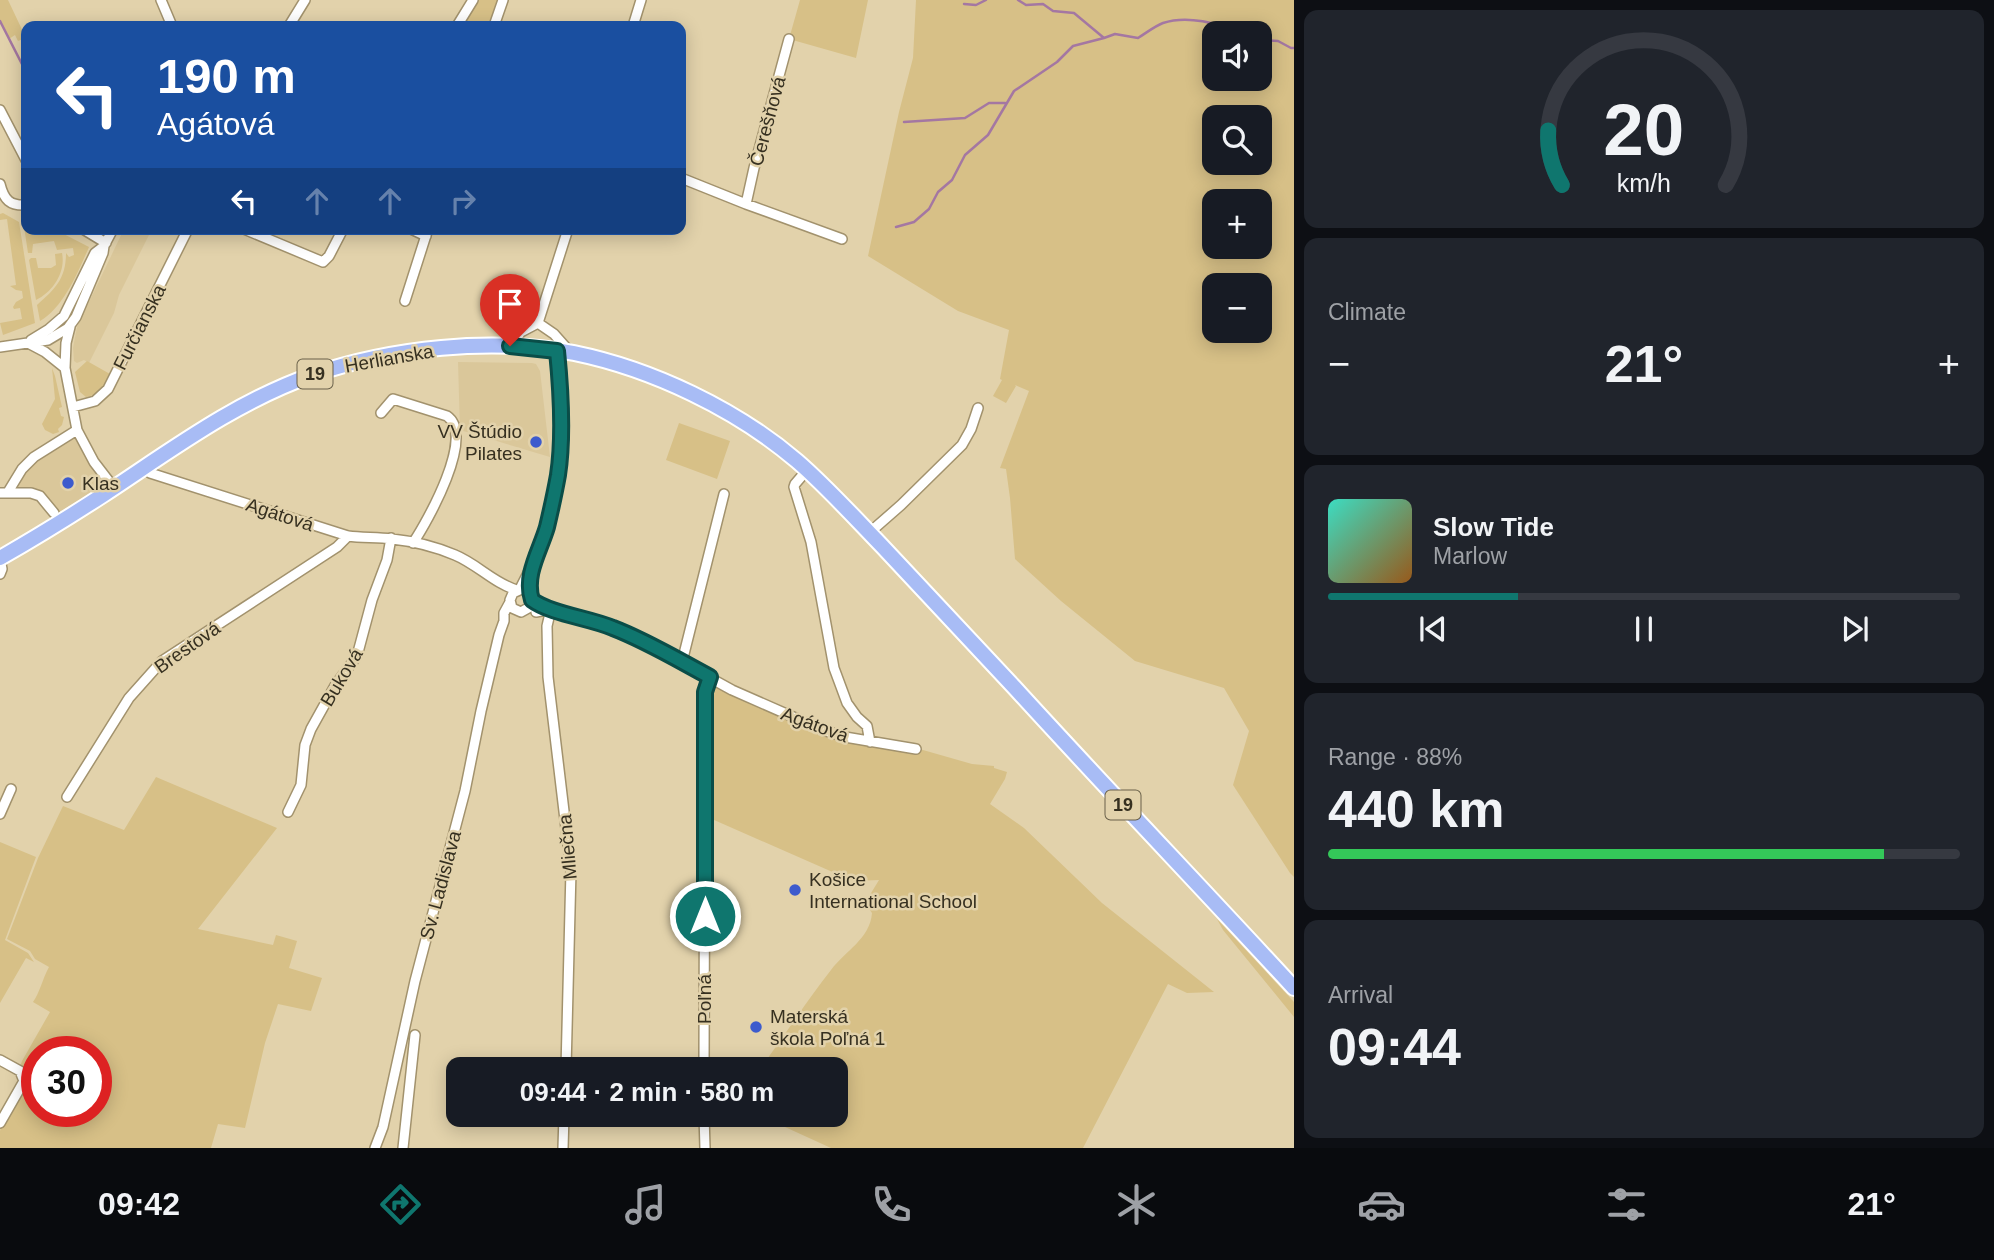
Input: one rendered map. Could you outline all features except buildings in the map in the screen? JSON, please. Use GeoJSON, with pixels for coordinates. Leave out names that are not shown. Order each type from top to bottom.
{"type":"FeatureCollection","features":[{"type":"Feature","properties":{"kind":"main road","name":"Herlianska"},"geometry":{"type":"LineString","coordinates":[[0,558],[61,522],[231,412],[270,392],[346,364],[419,350],[510,346],[564,352],[614,364],[694,395],[736,417],[807,470]]}},
{"type":"Feature","properties":{"kind":"main road","name":"19"},"geometry":{"type":"LineString","coordinates":[[807,470],[1294,988]]}},
{"type":"Feature","properties":{"kind":"street"},"geometry":{"type":"LineString","coordinates":[[161,0],[170,21]]}},
{"type":"Feature","properties":{"kind":"street"},"geometry":{"type":"LineString","coordinates":[[292,21],[305,0]]}},
{"type":"Feature","properties":{"kind":"street"},"geometry":{"type":"LineString","coordinates":[[460,21],[473,0]]}},
{"type":"Feature","properties":{"kind":"street"},"geometry":{"type":"LineString","coordinates":[[496,21],[503,0]]}},
{"type":"Feature","properties":{"kind":"street"},"geometry":{"type":"LineString","coordinates":[[635,21],[641,0]]}},
{"type":"Feature","properties":{"kind":"street","name":"Čerešňová"},"geometry":{"type":"LineString","coordinates":[[746,204],[789,39]]}},
{"type":"Feature","properties":{"kind":"street"},"geometry":{"type":"LineString","coordinates":[[0,110],[21,150]]}},
{"type":"Feature","properties":{"kind":"street"},"geometry":{"type":"LineString","coordinates":[[686,180],[842,239]]}},
{"type":"Feature","properties":{"kind":"street"},"geometry":{"type":"LineString","coordinates":[[0,184],[7,201],[21,205]]}},
{"type":"Feature","properties":{"kind":"street"},"geometry":{"type":"LineString","coordinates":[[91,235],[105,245]]}},
{"type":"Feature","properties":{"kind":"street"},"geometry":{"type":"LineString","coordinates":[[110,235],[72,323],[65,354],[65,368],[77,430],[94,462],[114,488]]}},
{"type":"Feature","properties":{"kind":"street","name":"Furčianska"},"geometry":{"type":"LineString","coordinates":[[73,407],[95,401],[107,389],[185,235]]}},
{"type":"Feature","properties":{"kind":"street"},"geometry":{"type":"LineString","coordinates":[[258,235],[323,262],[341,235]]}},
{"type":"Feature","properties":{"kind":"street"},"geometry":{"type":"LineString","coordinates":[[405,301],[426,235]]}},
{"type":"Feature","properties":{"kind":"street"},"geometry":{"type":"LineString","coordinates":[[510,346],[521,332],[538,323],[566,235]]}},
{"type":"Feature","properties":{"kind":"street"},"geometry":{"type":"LineString","coordinates":[[27,342],[60,321],[68,312],[95,253],[105,245]]}},
{"type":"Feature","properties":{"kind":"street"},"geometry":{"type":"LineString","coordinates":[[52,358],[53,337],[60,321]]}},
{"type":"Feature","properties":{"kind":"street"},"geometry":{"type":"LineString","coordinates":[[0,347],[42,341],[65,331],[72,323]]}},
{"type":"Feature","properties":{"kind":"street"},"geometry":{"type":"LineString","coordinates":[[504,621],[530,607],[531,570],[546,530],[558,471],[564,352],[554,334],[538,323]]}},
{"type":"Feature","properties":{"kind":"street"},"geometry":{"type":"LineString","coordinates":[[41,334],[53,337],[65,354]]}},
{"type":"Feature","properties":{"kind":"street"},"geometry":{"type":"LineString","coordinates":[[27,342],[65,368]]}},
{"type":"Feature","properties":{"kind":"street"},"geometry":{"type":"LineString","coordinates":[[381,414],[393,399],[447,416],[454,425],[455,452],[450,468],[435,504],[413,543]]}},
{"type":"Feature","properties":{"kind":"street"},"geometry":{"type":"LineString","coordinates":[[869,533],[962,445],[978,408]]}},
{"type":"Feature","properties":{"kind":"street"},"geometry":{"type":"LineString","coordinates":[[4,493],[34,457],[77,430]]}},
{"type":"Feature","properties":{"kind":"street"},"geometry":{"type":"LineString","coordinates":[[807,470],[794,487],[811,542],[834,668],[847,703],[867,726],[870,742]]}},
{"type":"Feature","properties":{"kind":"street","name":"Agátová"},"geometry":{"type":"LineString","coordinates":[[150,473],[348,536],[391,538],[454,554],[474,564],[514,595]]}},
{"type":"Feature","properties":{"kind":"street"},"geometry":{"type":"LineString","coordinates":[[4,493],[31,493],[40,496],[54,513]]}},
{"type":"Feature","properties":{"kind":"street"},"geometry":{"type":"LineString","coordinates":[[682,662],[724,494]]}},
{"type":"Feature","properties":{"kind":"street","name":"Brestová"},"geometry":{"type":"LineString","coordinates":[[67,797],[128,698],[162,661],[337,547],[348,536]]}},
{"type":"Feature","properties":{"kind":"street","name":"Buková"},"geometry":{"type":"LineString","coordinates":[[288,812],[302,785],[305,746],[311,729],[336,684],[357,656],[372,600],[387,560],[391,538]]}},
{"type":"Feature","properties":{"kind":"street","name":"Herlianska"},"geometry":{"type":"LineString","coordinates":[[0,558],[0,574]]}},
{"type":"Feature","properties":{"kind":"street","name":"Sv. Ladislava"},"geometry":{"type":"LineString","coordinates":[[375,1148],[383,1127],[415,981],[465,791],[504,613],[531,570]]}},
{"type":"Feature","properties":{"kind":"street"},"geometry":{"type":"LineString","coordinates":[[531,597],[525,590],[514,595],[512,608],[536,612],[551,609]]}},
{"type":"Feature","properties":{"kind":"street","name":"Agátová"},"geometry":{"type":"LineString","coordinates":[[531,597],[542,606],[613,627],[732,690],[805,723],[845,737],[916,748]]}},
{"type":"Feature","properties":{"kind":"street","name":"Mliečna"},"geometry":{"type":"LineString","coordinates":[[551,609],[547,626],[548,677],[571,870],[566,1057]]}},
{"type":"Feature","properties":{"kind":"street"},"geometry":{"type":"LineString","coordinates":[[536,612],[547,626]]}},
{"type":"Feature","properties":{"kind":"street","name":"Poľná"},"geometry":{"type":"LineString","coordinates":[[704,1057],[705,692],[710,677]]}},
{"type":"Feature","properties":{"kind":"street"},"geometry":{"type":"LineString","coordinates":[[0,814],[11,789]]}},
{"type":"Feature","properties":{"kind":"street"},"geometry":{"type":"LineString","coordinates":[[402,1148],[415,1035]]}},
{"type":"Feature","properties":{"kind":"street"},"geometry":{"type":"LineString","coordinates":[[0,1060],[20,1071],[23,1081],[0,1124]]}},
{"type":"Feature","properties":{"kind":"street"},"geometry":{"type":"LineString","coordinates":[[563,1148],[564,1127]]}},
{"type":"Feature","properties":{"kind":"street"},"geometry":{"type":"LineString","coordinates":[[704,1127],[705,1148]]}},
{"type":"Feature","properties":{"kind":"shaded area"},"geometry":{"type":"Polygon","coordinates":[[[0,0],[8,0],[21,27],[21,40],[18,41],[15,35],[9,39],[0,22],[0,0]]]}},
{"type":"Feature","properties":{"kind":"shaded area"},"geometry":{"type":"Polygon","coordinates":[[[479,0],[497,0],[491,21],[466,21],[479,0]]]}},
{"type":"Feature","properties":{"kind":"shaded area"},"geometry":{"type":"Polygon","coordinates":[[[800,0],[868,0],[856,58],[789,39],[800,0]]]}},
{"type":"Feature","properties":{"kind":"shaded area"},"geometry":{"type":"Polygon","coordinates":[[[916,0],[1294,0],[1294,877],[1233,785],[1249,731],[1224,688],[1135,661],[1061,601],[1015,559],[1006,469],[1000,468],[1029,391],[1015,385],[1006,403],[993,396],[1002,380],[1000,379],[1009,330],[958,311],[868,256],[913,58],[916,0]]]}},
{"type":"Feature","properties":{"kind":"shaded area"},"geometry":{"type":"Polygon","coordinates":[[[0,214],[19,222],[35,323],[3,335],[0,323],[22,319],[20,308],[13,307],[23,298],[22,291],[10,286],[16,285],[7,219],[0,220],[0,214]]]}},
{"type":"Feature","properties":{"kind":"shaded area"},"geometry":{"type":"Polygon","coordinates":[[[25,235],[66,235],[89,247],[63,298],[49,315],[40,321],[37,305],[62,277],[66,253],[69,257],[74,255],[73,248],[57,250],[54,241],[33,244],[32,253],[28,253],[25,235]]]}},
{"type":"Feature","properties":{"kind":"shaded area"},"geometry":{"type":"Polygon","coordinates":[[[121,235],[149,235],[89,363],[84,360],[77,363],[74,361],[73,348],[77,327],[121,235]]]}},
{"type":"Feature","properties":{"kind":"shaded area"},"geometry":{"type":"Polygon","coordinates":[[[62,253],[62,267],[57,281],[48,292],[36,300],[29,260],[36,258],[38,268],[51,268],[56,265],[55,254],[62,253]]]}},
{"type":"Feature","properties":{"kind":"shaded area"},"geometry":{"type":"Polygon","coordinates":[[[87,361],[110,374],[99,392],[86,397],[80,392],[75,372],[87,361]]]}},
{"type":"Feature","properties":{"kind":"shaded area"},"geometry":{"type":"Polygon","coordinates":[[[458,362],[536,364],[540,371],[550,457],[460,430],[458,362]]]}},
{"type":"Feature","properties":{"kind":"shaded area"},"geometry":{"type":"Polygon","coordinates":[[[52,368],[62,407],[59,408],[61,416],[64,417],[59,432],[53,434],[45,430],[42,424],[55,399],[52,368]]]}},
{"type":"Feature","properties":{"kind":"shaded area"},"geometry":{"type":"Polygon","coordinates":[[[679,423],[730,441],[717,479],[666,460],[679,423]]]}},
{"type":"Feature","properties":{"kind":"shaded area"},"geometry":{"type":"Polygon","coordinates":[[[77,430],[114,488],[61,522],[43,498],[8,492],[22,469],[77,430]]]}},
{"type":"Feature","properties":{"kind":"shaded area"},"geometry":{"type":"Polygon","coordinates":[[[710,677],[796,719],[870,742],[923,750],[972,764],[994,766],[1007,772],[990,804],[1024,828],[1102,903],[1214,992],[1187,993],[1168,984],[1083,1148],[831,1148],[785,1127],[848,1127],[848,1057],[768,1057],[831,970],[867,930],[872,913],[865,903],[879,880],[853,881],[705,816],[710,677]]]}},
{"type":"Feature","properties":{"kind":"shaded area"},"geometry":{"type":"Polygon","coordinates":[[[156,777],[277,828],[198,929],[273,945],[276,935],[297,941],[289,968],[322,978],[311,1011],[278,1004],[265,1043],[245,1128],[218,1124],[211,1148],[0,1148],[0,1131],[21,1097],[21,1127],[112,1127],[112,1036],[36,1036],[50,1012],[33,1002],[49,967],[35,959],[30,951],[7,939],[38,858],[63,806],[124,830],[156,777]]]}},
{"type":"Feature","properties":{"kind":"shaded area"},"geometry":{"type":"Polygon","coordinates":[[[0,842],[36,857],[5,940],[28,953],[34,962],[26,958],[0,1003],[0,842]]]}},
{"type":"Feature","properties":{"kind":"shaded area"},"geometry":{"type":"Polygon","coordinates":[[[1217,919],[1294,1002],[1294,1017],[1223,930],[1217,919]]]}},
{"type":"Feature","properties":{"kind":"waterway"},"geometry":{"type":"LineString","coordinates":[[964,4],[976,5],[986,0]]}},
{"type":"Feature","properties":{"kind":"waterway"},"geometry":{"type":"LineString","coordinates":[[1018,0],[1026,5],[1043,4],[1053,11],[1074,13],[1104,38],[1115,34],[1138,38],[1163,23],[1182,20],[1202,21]]}},
{"type":"Feature","properties":{"kind":"waterway"},"geometry":{"type":"LineString","coordinates":[[0,21],[21,62]]}},
{"type":"Feature","properties":{"kind":"waterway"},"geometry":{"type":"LineString","coordinates":[[896,227],[914,222],[929,209],[938,192],[952,180],[965,155],[988,135],[1014,91],[1057,62],[1073,46],[1104,38]]}},
{"type":"Feature","properties":{"kind":"waterway"},"geometry":{"type":"LineString","coordinates":[[1272,41],[1294,48]]}},
{"type":"Feature","properties":{"kind":"waterway"},"geometry":{"type":"LineString","coordinates":[[904,122],[965,118],[989,103],[1005,103]]}},
{"type":"Feature","properties":{"kind":"place","name":"VV Štúdio Pilates"},"geometry":{"type":"Point","coordinates":[536,442]}},
{"type":"Feature","properties":{"kind":"place","name":"Klas"},"geometry":{"type":"Point","coordinates":[68,483]}},
{"type":"Feature","properties":{"kind":"place","name":"Košice International School"},"geometry":{"type":"Point","coordinates":[795,890]}},
{"type":"Feature","properties":{"kind":"place","name":"Materská škola Poľná 1"},"geometry":{"type":"Point","coordinates":[756,1027]}},
{"type":"Feature","properties":{"kind":"route"},"geometry":{"type":"LineString","coordinates":[[510,346],[557,351],[560,430],[558,471],[546,530],[531,570],[532,600],[546,608],[613,627],[710,677],[705,692],[705,916]]}}]}
